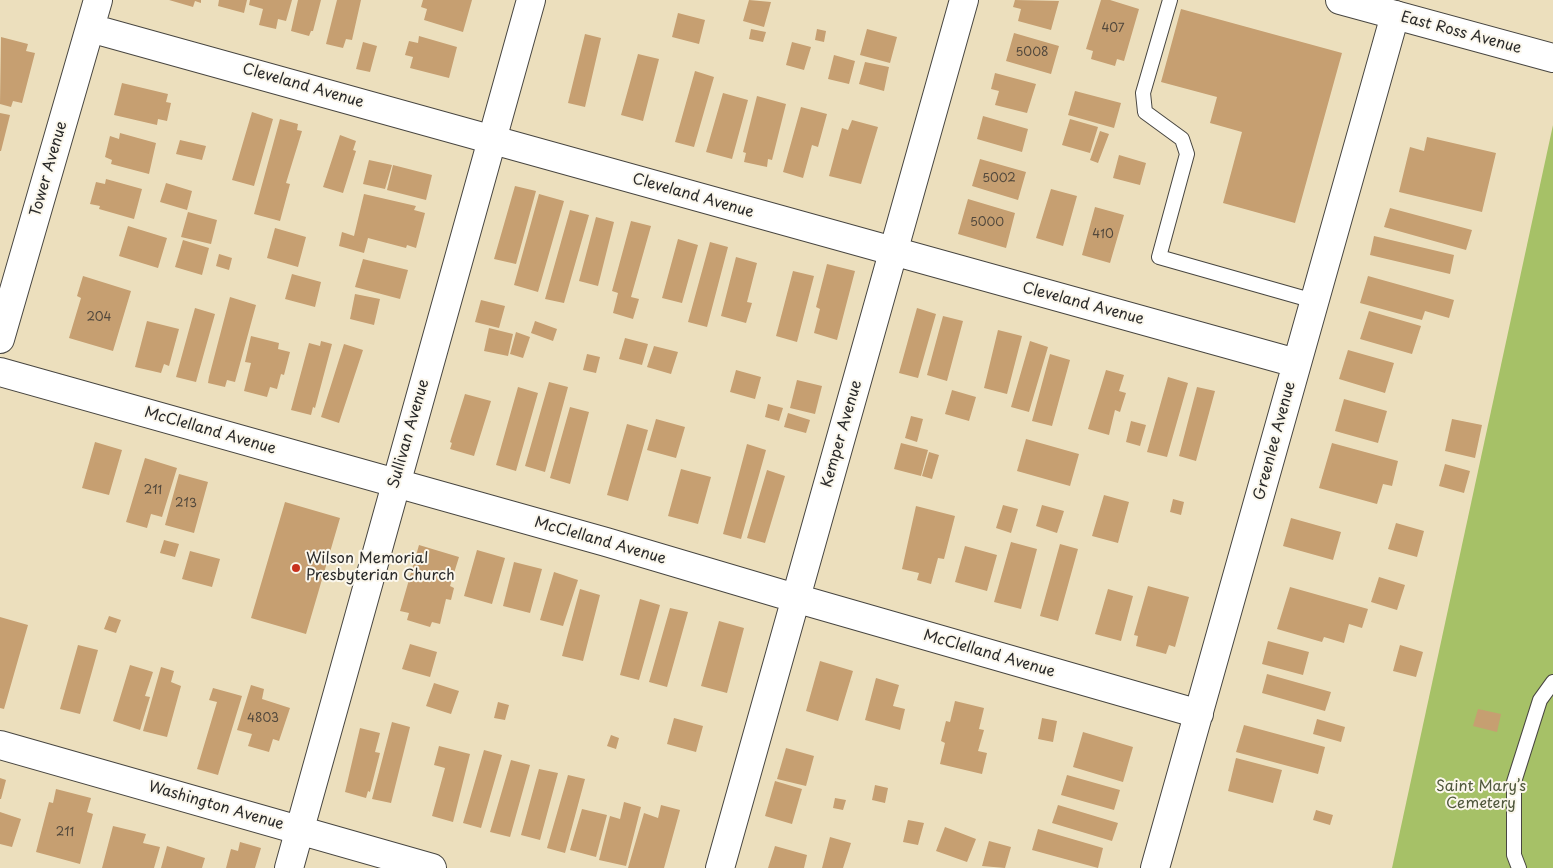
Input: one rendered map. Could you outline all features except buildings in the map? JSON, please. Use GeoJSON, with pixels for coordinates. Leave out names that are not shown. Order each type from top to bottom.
{"type":"FeatureCollection","features":[{"type":"Feature","properties":{"kind":"street","name":"Tower Avenue"},"geometry":{"type":"LineString","coordinates":[[0,338],[98,0]]}},
{"type":"Feature","properties":{"kind":"street","name":"Sullivan Avenue"},"geometry":{"type":"LineString","coordinates":[[289,868],[395,482],[531,0]]}},
{"type":"Feature","properties":{"kind":"street","name":"Kemper Avenue"},"geometry":{"type":"LineString","coordinates":[[720,868],[794,598],[895,252],[964,0]]}},
{"type":"Feature","properties":{"kind":"street","name":"East Ross Avenue"},"geometry":{"type":"LineString","coordinates":[[1340,0],[1553,58]]}},
{"type":"Feature","properties":{"kind":"street","name":"Greenlee Avenue"},"geometry":{"type":"LineString","coordinates":[[1155,868],[1395,15]]}},
{"type":"Feature","properties":{"kind":"street","name":"Cleveland Avenue"},"geometry":{"type":"LineString","coordinates":[[90,28],[1296,363]]}},
{"type":"Feature","properties":{"kind":"street","name":"McClelland Avenue"},"geometry":{"type":"LineString","coordinates":[[0,372],[395,482],[1199,714]]}},
{"type":"Feature","properties":{"kind":"street","name":"Washington Avenue"},"geometry":{"type":"LineString","coordinates":[[0,745],[432,868]]}},
{"type":"Feature","properties":{"kind":"lane"},"geometry":{"type":"LineString","coordinates":[[1170,0],[1143,93],[1145,112],[1182,139],[1187,154],[1159,257],[1314,301]]}},
{"type":"Feature","properties":{"kind":"lane"},"geometry":{"type":"LineString","coordinates":[[1519,868],[1514,855],[1514,782],[1540,700],[1553,682]]}},
{"type":"Feature","properties":{"kind":"green space","name":"Saint Mary’s Cemetery"},"geometry":{"type":"Polygon","coordinates":[[[1553,125],[1553,868],[1392,868],[1553,125]]]}},
{"type":"Feature","properties":{"kind":"place","name":"Wilson Memorial Presbyterian Church"},"geometry":{"type":"Point","coordinates":[296,568]}}]}
